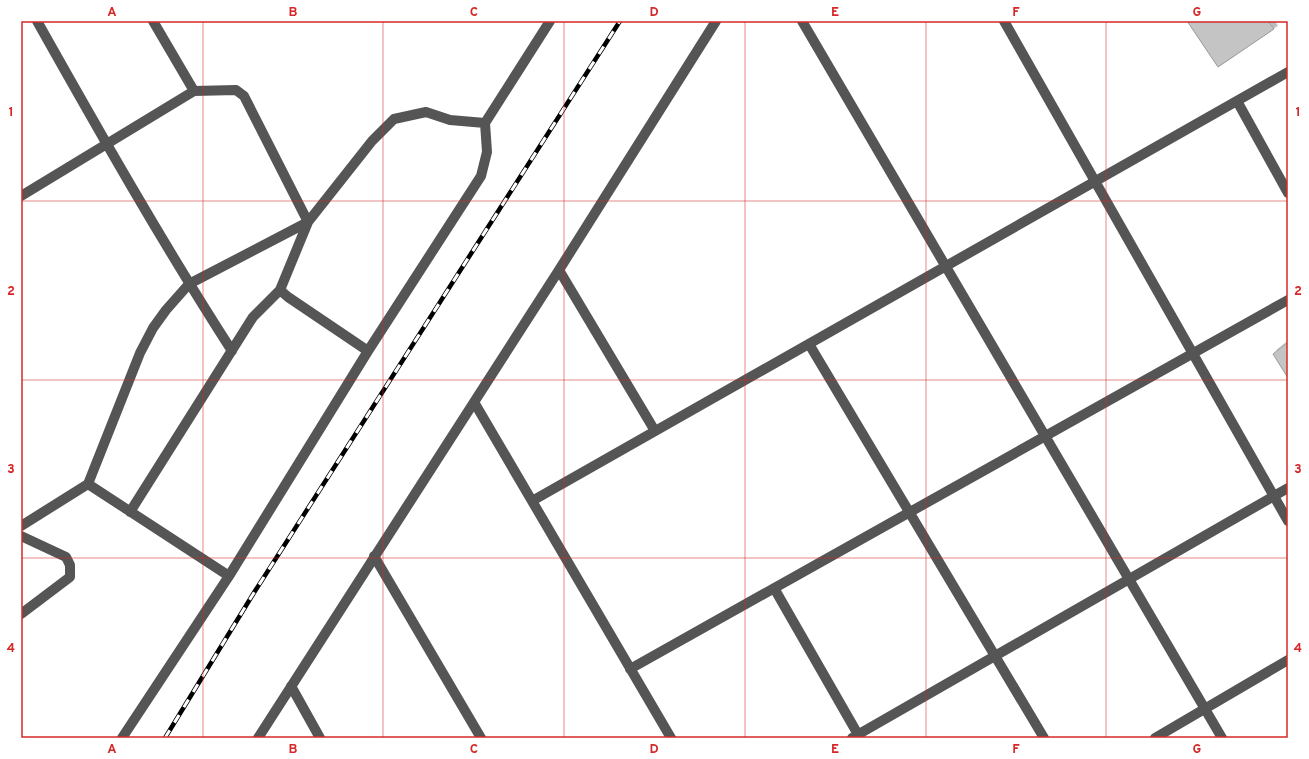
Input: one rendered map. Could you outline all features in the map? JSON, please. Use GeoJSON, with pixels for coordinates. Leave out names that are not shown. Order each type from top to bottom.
{"type":"FeatureCollection","features":[{"type":"Feature","properties":{"kind":"street"},"geometry":{"type":"LineString","coordinates":[[37,21],[106,144],[189,284],[232,351]]}},
{"type":"Feature","properties":{"kind":"street"},"geometry":{"type":"LineString","coordinates":[[153,21],[194,91]]}},
{"type":"Feature","properties":{"kind":"street"},"geometry":{"type":"LineString","coordinates":[[122,738],[229,576],[368,352],[481,176],[486,152],[485,123],[550,21]]}},
{"type":"Feature","properties":{"kind":"street"},"geometry":{"type":"LineString","coordinates":[[258,738],[559,270],[716,21]]}},
{"type":"Feature","properties":{"kind":"street"},"geometry":{"type":"LineString","coordinates":[[802,21],[1222,738]]}},
{"type":"Feature","properties":{"kind":"street"},"geometry":{"type":"LineString","coordinates":[[1004,21],[1288,521]]}},
{"type":"Feature","properties":{"kind":"street"},"geometry":{"type":"LineString","coordinates":[[532,501],[1288,72]]}},
{"type":"Feature","properties":{"kind":"street"},"geometry":{"type":"LineString","coordinates":[[21,196],[194,91],[236,90],[244,96],[308,222]]}},
{"type":"Feature","properties":{"kind":"street"},"geometry":{"type":"LineString","coordinates":[[1237,101],[1288,193]]}},
{"type":"Feature","properties":{"kind":"street"},"geometry":{"type":"LineString","coordinates":[[130,512],[253,317],[280,290],[308,222],[372,142],[394,119],[426,112],[450,120],[485,123]]}},
{"type":"Feature","properties":{"kind":"street"},"geometry":{"type":"LineString","coordinates":[[21,526],[88,484],[140,353],[153,328],[166,310],[189,284],[308,222]]}},
{"type":"Feature","properties":{"kind":"street"},"geometry":{"type":"LineString","coordinates":[[559,270],[655,431]]}},
{"type":"Feature","properties":{"kind":"street"},"geometry":{"type":"LineString","coordinates":[[280,290],[368,352]]}},
{"type":"Feature","properties":{"kind":"street"},"geometry":{"type":"LineString","coordinates":[[630,669],[1288,300]]}},
{"type":"Feature","properties":{"kind":"street"},"geometry":{"type":"LineString","coordinates":[[809,344],[1044,738]]}},
{"type":"Feature","properties":{"kind":"street"},"geometry":{"type":"LineString","coordinates":[[474,402],[671,738]]}},
{"type":"Feature","properties":{"kind":"street"},"geometry":{"type":"LineString","coordinates":[[88,484],[229,576]]}},
{"type":"Feature","properties":{"kind":"street"},"geometry":{"type":"LineString","coordinates":[[774,588],[857,737],[1288,488]]}},
{"type":"Feature","properties":{"kind":"street"},"geometry":{"type":"LineString","coordinates":[[21,536],[66,557],[70,565],[70,577],[21,614]]}},
{"type":"Feature","properties":{"kind":"street"},"geometry":{"type":"LineString","coordinates":[[374,556],[481,738]]}},
{"type":"Feature","properties":{"kind":"street"},"geometry":{"type":"LineString","coordinates":[[1155,738],[1288,660]]}},
{"type":"Feature","properties":{"kind":"street"},"geometry":{"type":"LineString","coordinates":[[291,686],[320,738]]}},
{"type":"Feature","properties":{"kind":"building"},"geometry":{"type":"Polygon","coordinates":[[[1187,21],[1268,21],[1274,29],[1218,67],[1187,21]]]}},
{"type":"Feature","properties":{"kind":"building"},"geometry":{"type":"Polygon","coordinates":[[[1288,342],[1288,378],[1273,354],[1288,342]]]}},
{"type":"Feature","properties":{"kind":"railway"},"geometry":{"type":"LineString","coordinates":[[165,738],[255,591],[620,21]]}}]}
